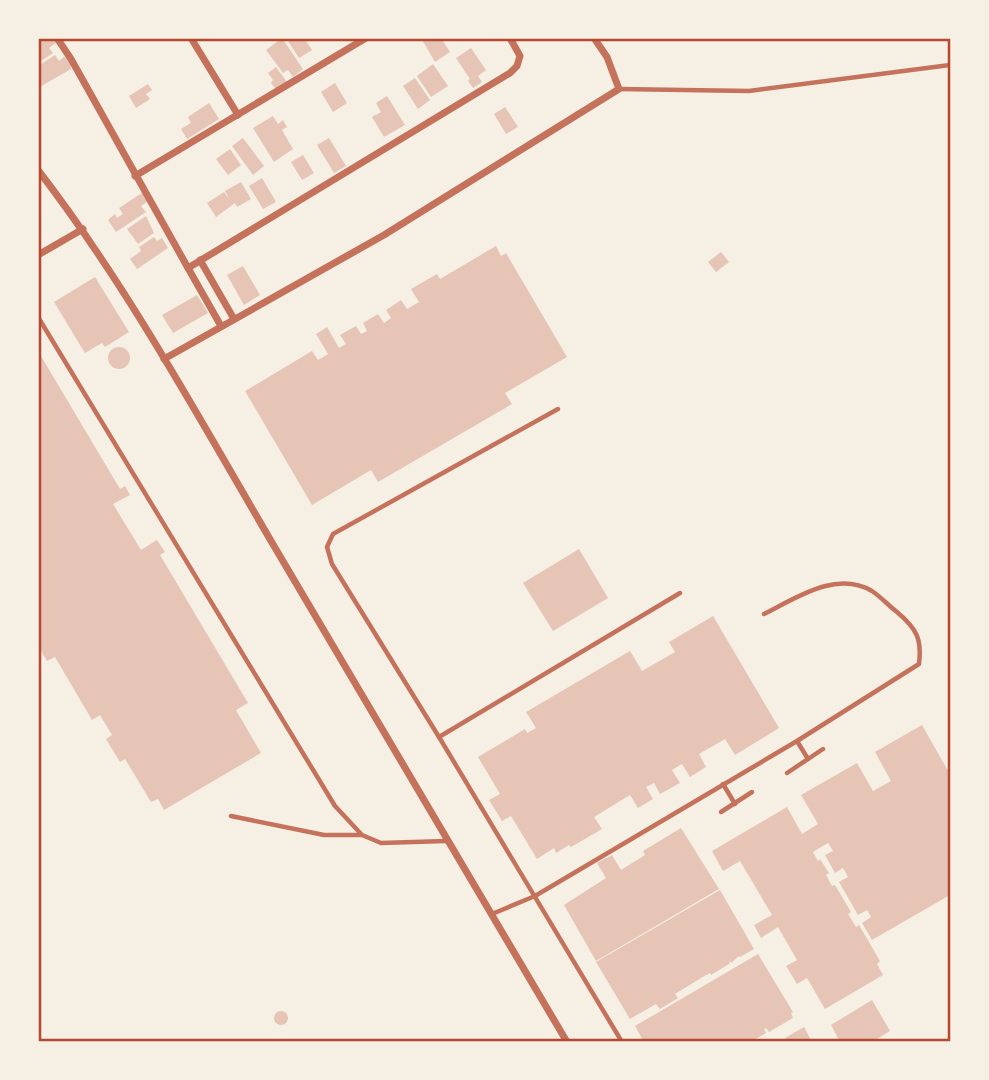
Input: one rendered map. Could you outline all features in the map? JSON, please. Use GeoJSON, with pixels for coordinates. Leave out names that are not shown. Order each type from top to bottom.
{"type":"FeatureCollection","features":[{"type":"Feature","properties":{"kind":"street"},"geometry":{"type":"LineString","coordinates":[[57,38],[221,326]]}},
{"type":"Feature","properties":{"kind":"street"},"geometry":{"type":"LineString","coordinates":[[191,38],[238,115]]}},
{"type":"Feature","properties":{"kind":"street"},"geometry":{"type":"LineString","coordinates":[[135,176],[366,38]]}},
{"type":"Feature","properties":{"kind":"street"},"geometry":{"type":"LineString","coordinates":[[188,268],[510,73],[517,66],[520,56],[510,38]]}},
{"type":"Feature","properties":{"kind":"street"},"geometry":{"type":"LineString","coordinates":[[164,359],[384,235],[619,89],[607,57],[594,38]]}},
{"type":"Feature","properties":{"kind":"street"},"geometry":{"type":"LineString","coordinates":[[38,170],[83,229],[164,359],[446,841],[567,1041]]}},
{"type":"Feature","properties":{"kind":"street"},"geometry":{"type":"LineString","coordinates":[[38,255],[83,229]]}},
{"type":"Feature","properties":{"kind":"street"},"geometry":{"type":"LineString","coordinates":[[200,260],[234,319]]}},
{"type":"Feature","properties":{"kind":"lane"},"geometry":{"type":"LineString","coordinates":[[619,89],[749,92],[950,65]]}},
{"type":"Feature","properties":{"kind":"lane"},"geometry":{"type":"LineString","coordinates":[[38,317],[335,806],[362,835],[380,843],[446,841]]}},
{"type":"Feature","properties":{"kind":"lane"},"geometry":{"type":"LineString","coordinates":[[558,409],[333,534],[327,547],[332,564],[622,1041]]}},
{"type":"Feature","properties":{"kind":"lane"},"geometry":{"type":"LineString","coordinates":[[491,914],[535,896],[797,741],[919,664],[922,644],[908,621],[871,591],[845,584],[818,587],[764,614]]}},
{"type":"Feature","properties":{"kind":"lane"},"geometry":{"type":"LineString","coordinates":[[439,737],[680,593]]}},
{"type":"Feature","properties":{"kind":"lane"},"geometry":{"type":"LineString","coordinates":[[797,741],[808,759]]}},
{"type":"Feature","properties":{"kind":"lane"},"geometry":{"type":"LineString","coordinates":[[787,773],[823,749]]}},
{"type":"Feature","properties":{"kind":"lane"},"geometry":{"type":"LineString","coordinates":[[723,784],[735,804]]}},
{"type":"Feature","properties":{"kind":"lane"},"geometry":{"type":"LineString","coordinates":[[721,812],[752,792]]}},
{"type":"Feature","properties":{"kind":"lane"},"geometry":{"type":"LineString","coordinates":[[231,816],[324,835],[362,835]]}},
{"type":"Feature","properties":{"kind":"building"},"geometry":{"type":"Polygon","coordinates":[[[53,38],[56,43],[49,48],[53,53],[38,63],[38,39],[53,38]]]}},
{"type":"Feature","properties":{"kind":"building"},"geometry":{"type":"Polygon","coordinates":[[[282,38],[303,69],[293,77],[288,70],[283,73],[266,50],[282,38]]]}},
{"type":"Feature","properties":{"kind":"building"},"geometry":{"type":"Polygon","coordinates":[[[286,38],[304,38],[312,50],[299,58],[286,38]]]}},
{"type":"Feature","properties":{"kind":"building"},"geometry":{"type":"Polygon","coordinates":[[[421,38],[441,38],[450,52],[435,62],[421,38]]]}},
{"type":"Feature","properties":{"kind":"building"},"geometry":{"type":"Polygon","coordinates":[[[471,48],[486,70],[478,76],[482,82],[473,88],[456,58],[471,48]]]}},
{"type":"Feature","properties":{"kind":"building"},"geometry":{"type":"Polygon","coordinates":[[[55,55],[59,61],[64,57],[70,60],[71,69],[38,88],[38,66],[55,55]]]}},
{"type":"Feature","properties":{"kind":"building"},"geometry":{"type":"Polygon","coordinates":[[[433,64],[448,86],[431,97],[417,76],[433,64]]]}},
{"type":"Feature","properties":{"kind":"building"},"geometry":{"type":"Polygon","coordinates":[[[276,67],[287,82],[277,90],[268,73],[276,67]]]}},
{"type":"Feature","properties":{"kind":"building"},"geometry":{"type":"Polygon","coordinates":[[[415,78],[430,100],[418,109],[403,86],[415,78]]]}},
{"type":"Feature","properties":{"kind":"building"},"geometry":{"type":"Polygon","coordinates":[[[335,83],[347,103],[333,112],[321,92],[335,83]]]}},
{"type":"Feature","properties":{"kind":"building"},"geometry":{"type":"Polygon","coordinates":[[[148,84],[152,90],[146,94],[150,99],[136,108],[129,96],[148,84]]]}},
{"type":"Feature","properties":{"kind":"building"},"geometry":{"type":"Polygon","coordinates":[[[387,96],[405,125],[384,137],[372,117],[381,112],[376,103],[387,96]]]}},
{"type":"Feature","properties":{"kind":"building"},"geometry":{"type":"Polygon","coordinates":[[[209,103],[219,119],[187,139],[181,129],[191,123],[188,117],[209,103]]]}},
{"type":"Feature","properties":{"kind":"building"},"geometry":{"type":"Polygon","coordinates":[[[505,107],[518,127],[506,134],[494,114],[505,107]]]}},
{"type":"Feature","properties":{"kind":"building"},"geometry":{"type":"Polygon","coordinates":[[[273,116],[278,124],[283,120],[287,127],[282,130],[293,149],[274,162],[253,128],[273,116]]]}},
{"type":"Feature","properties":{"kind":"building"},"geometry":{"type":"Polygon","coordinates":[[[243,138],[264,166],[253,175],[232,146],[243,138]]]}},
{"type":"Feature","properties":{"kind":"building"},"geometry":{"type":"Polygon","coordinates":[[[329,138],[346,166],[334,173],[317,145],[329,138]]]}},
{"type":"Feature","properties":{"kind":"building"},"geometry":{"type":"Polygon","coordinates":[[[230,149],[241,165],[228,175],[216,159],[230,149]]]}},
{"type":"Feature","properties":{"kind":"building"},"geometry":{"type":"Polygon","coordinates":[[[303,155],[314,173],[302,180],[291,162],[303,155]]]}},
{"type":"Feature","properties":{"kind":"building"},"geometry":{"type":"Polygon","coordinates":[[[262,178],[276,202],[263,209],[249,186],[262,178]]]}},
{"type":"Feature","properties":{"kind":"building"},"geometry":{"type":"Polygon","coordinates":[[[241,182],[251,199],[237,207],[235,203],[216,217],[207,203],[224,192],[229,199],[225,191],[241,182]]]}},
{"type":"Feature","properties":{"kind":"building"},"geometry":{"type":"Polygon","coordinates":[[[142,193],[148,201],[141,206],[146,212],[116,232],[108,220],[115,214],[117,218],[123,214],[119,208],[142,193]]]}},
{"type":"Feature","properties":{"kind":"building"},"geometry":{"type":"Polygon","coordinates":[[[146,216],[154,233],[138,244],[127,229],[146,216]]]}},
{"type":"Feature","properties":{"kind":"building"},"geometry":{"type":"Polygon","coordinates":[[[154,237],[157,241],[162,238],[168,248],[137,269],[130,259],[141,251],[139,247],[154,237]]]}},
{"type":"Feature","properties":{"kind":"building"},"geometry":{"type":"Polygon","coordinates":[[[496,246],[501,256],[506,253],[567,357],[505,393],[512,404],[378,482],[371,470],[312,505],[245,391],[312,351],[318,360],[328,354],[316,334],[327,327],[339,348],[346,344],[340,335],[356,326],[361,334],[367,331],[363,323],[378,314],[384,323],[391,318],[386,310],[401,300],[407,309],[419,302],[411,289],[437,274],[440,279],[496,246]]]}},
{"type":"Feature","properties":{"kind":"building"},"geometry":{"type":"Polygon","coordinates":[[[721,252],[729,262],[716,272],[708,262],[721,252]]]}},
{"type":"Feature","properties":{"kind":"building"},"geometry":{"type":"Polygon","coordinates":[[[243,266],[260,295],[244,305],[227,275],[243,266]]]}},
{"type":"Feature","properties":{"kind":"building"},"geometry":{"type":"Polygon","coordinates":[[[95,277],[129,332],[105,347],[102,343],[85,353],[54,302],[95,277]]]}},
{"type":"Feature","properties":{"kind":"building"},"geometry":{"type":"Polygon","coordinates":[[[197,295],[208,313],[173,333],[162,315],[197,295]]]}},
{"type":"Feature","properties":{"kind":"building"},"geometry":{"type":"Polygon","coordinates":[[[119,347],[127,350],[130,358],[127,366],[119,369],[111,366],[108,358],[111,350],[119,347]]]}},
{"type":"Feature","properties":{"kind":"building"},"geometry":{"type":"Polygon","coordinates":[[[38,351],[120,489],[125,486],[130,495],[113,504],[141,550],[157,540],[165,552],[160,555],[248,703],[236,710],[261,753],[164,810],[158,799],[151,802],[125,759],[120,762],[106,739],[112,735],[100,715],[92,720],[55,657],[47,661],[38,646],[38,351]]]}},
{"type":"Feature","properties":{"kind":"building"},"geometry":{"type":"Polygon","coordinates":[[[579,549],[608,598],[553,631],[523,583],[579,549]]]}},
{"type":"Feature","properties":{"kind":"building"},"geometry":{"type":"Polygon","coordinates":[[[713,616],[779,728],[735,755],[725,739],[699,754],[706,767],[690,777],[682,764],[672,770],[680,783],[660,794],[654,783],[646,787],[653,799],[638,808],[630,795],[594,817],[602,829],[571,847],[569,845],[556,853],[554,848],[537,859],[511,816],[502,821],[489,800],[500,794],[478,757],[525,729],[527,733],[536,728],[526,712],[630,651],[642,671],[675,652],[669,642],[713,616]]]}},
{"type":"Feature","properties":{"kind":"building"},"geometry":{"type":"Polygon","coordinates":[[[922,725],[947,769],[950,767],[950,895],[872,940],[862,923],[871,917],[867,910],[858,915],[839,882],[848,877],[843,868],[835,873],[825,855],[833,851],[828,843],[813,852],[829,873],[826,875],[832,886],[835,885],[851,912],[848,914],[856,927],[859,925],[880,961],[877,964],[883,975],[825,1009],[807,978],[797,984],[786,966],[797,960],[778,927],[761,938],[754,925],[772,915],[740,861],[723,871],[712,851],[787,807],[802,834],[818,824],[801,795],[857,763],[873,791],[891,781],[875,752],[922,725]]]}},
{"type":"Feature","properties":{"kind":"building"},"geometry":{"type":"Polygon","coordinates":[[[681,828],[719,889],[596,961],[564,905],[606,878],[597,863],[612,855],[621,870],[645,855],[643,851],[681,828]]]}},
{"type":"Feature","properties":{"kind":"building"},"geometry":{"type":"Polygon","coordinates":[[[720,890],[754,949],[675,994],[678,998],[660,1009],[656,1004],[630,1019],[596,962],[720,890]]]}},
{"type":"Feature","properties":{"kind":"building"},"geometry":{"type":"Polygon","coordinates":[[[758,954],[793,1012],[793,1018],[769,1032],[764,1029],[766,1033],[750,1042],[644,1042],[635,1026],[758,954]]]}},
{"type":"Feature","properties":{"kind":"building"},"geometry":{"type":"Polygon","coordinates":[[[872,1000],[890,1031],[872,1042],[840,1042],[831,1025],[872,1000]]]}},
{"type":"Feature","properties":{"kind":"building"},"geometry":{"type":"Polygon","coordinates":[[[281,1011],[286,1013],[286,1023],[281,1025],[276,1023],[274,1018],[276,1013],[281,1011]]]}},
{"type":"Feature","properties":{"kind":"building"},"geometry":{"type":"Polygon","coordinates":[[[804,1027],[812,1042],[787,1042],[785,1038],[804,1027]]]}}]}
